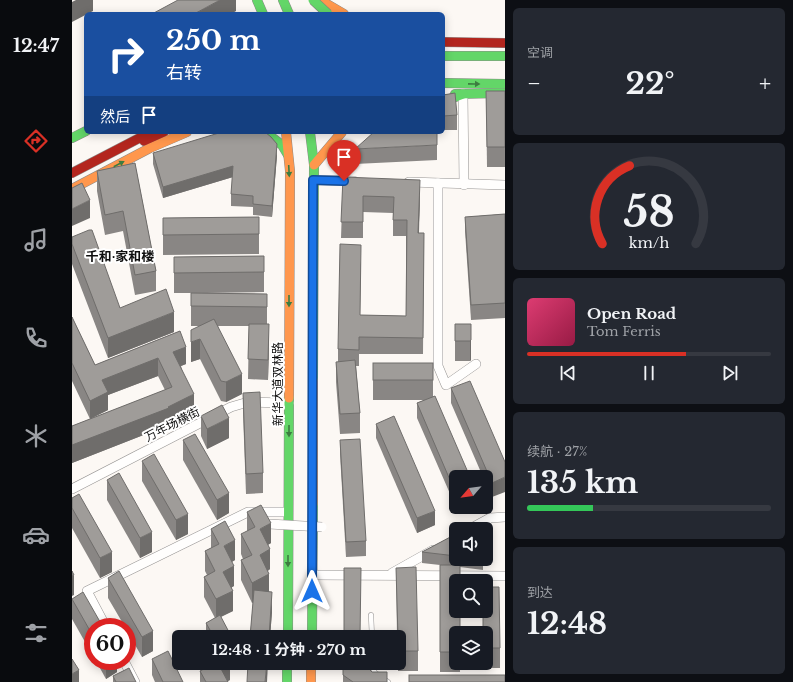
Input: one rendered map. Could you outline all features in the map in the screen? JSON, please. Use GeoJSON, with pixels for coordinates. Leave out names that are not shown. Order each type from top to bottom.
{"type":"FeatureCollection","features":[{"type":"Feature","properties":{"kind":"main road"},"geometry":{"type":"LineString","coordinates":[[257,0],[262,12]]}},
{"type":"Feature","properties":{"kind":"main road"},"geometry":{"type":"LineString","coordinates":[[282,0],[288,12]]}},
{"type":"Feature","properties":{"kind":"main road"},"geometry":{"type":"LineString","coordinates":[[313,0],[328,12]]}},
{"type":"Feature","properties":{"kind":"main road"},"geometry":{"type":"LineString","coordinates":[[320,0],[341,12]]}},
{"type":"Feature","properties":{"kind":"main road"},"geometry":{"type":"LineString","coordinates":[[445,42],[505,43]]}},
{"type":"Feature","properties":{"kind":"main road"},"geometry":{"type":"LineString","coordinates":[[445,56],[505,56]]}},
{"type":"Feature","properties":{"kind":"main road"},"geometry":{"type":"LineString","coordinates":[[445,62],[505,61]]}},
{"type":"Feature","properties":{"kind":"main road"},"geometry":{"type":"LineString","coordinates":[[445,83],[505,84]]}},
{"type":"Feature","properties":{"kind":"main road"},"geometry":{"type":"LineString","coordinates":[[445,94],[505,92]]}},
{"type":"Feature","properties":{"kind":"main road"},"geometry":{"type":"LineString","coordinates":[[445,99],[450,99],[463,94]]}},
{"type":"Feature","properties":{"kind":"main road"},"geometry":{"type":"LineString","coordinates":[[72,133],[84,127]]}},
{"type":"Feature","properties":{"kind":"main road"},"geometry":{"type":"LineString","coordinates":[[72,138],[84,132]]}},
{"type":"Feature","properties":{"kind":"main road"},"geometry":{"type":"LineString","coordinates":[[72,173],[147,134]]}},
{"type":"Feature","properties":{"kind":"main road"},"geometry":{"type":"LineString","coordinates":[[72,179],[159,134]]}},
{"type":"Feature","properties":{"kind":"main road"},"geometry":{"type":"LineString","coordinates":[[72,189],[150,148],[182,134]]}},
{"type":"Feature","properties":{"kind":"main road"},"geometry":{"type":"LineString","coordinates":[[268,134],[282,145],[288,155]]}},
{"type":"Feature","properties":{"kind":"main road","name":"新华大道双林路"},"geometry":{"type":"LineString","coordinates":[[286,134],[290,171],[288,630]]}},
{"type":"Feature","properties":{"kind":"main road"},"geometry":{"type":"LineString","coordinates":[[310,134],[314,165],[312,630]]}},
{"type":"Feature","properties":{"kind":"main road"},"geometry":{"type":"LineString","coordinates":[[314,165],[340,134]]}},
{"type":"Feature","properties":{"kind":"main road"},"geometry":{"type":"LineString","coordinates":[[287,682],[288,670]]}},
{"type":"Feature","properties":{"kind":"main road"},"geometry":{"type":"LineString","coordinates":[[311,670],[311,682]]}},
{"type":"Feature","properties":{"kind":"street"},"geometry":{"type":"LineString","coordinates":[[463,94],[464,185]]}},
{"type":"Feature","properties":{"kind":"street"},"geometry":{"type":"LineString","coordinates":[[313,180],[360,181]]}},
{"type":"Feature","properties":{"kind":"street"},"geometry":{"type":"LineString","coordinates":[[399,182],[505,185]]}},
{"type":"Feature","properties":{"kind":"street"},"geometry":{"type":"LineString","coordinates":[[438,183],[438,366],[446,385],[476,364]]}},
{"type":"Feature","properties":{"kind":"street","name":"万年场横街"},"geometry":{"type":"LineString","coordinates":[[72,489],[231,407],[248,402],[289,402]]}},
{"type":"Feature","properties":{"kind":"street"},"geometry":{"type":"LineString","coordinates":[[101,618],[87,591],[248,512],[288,512]]}},
{"type":"Feature","properties":{"kind":"street"},"geometry":{"type":"LineString","coordinates":[[483,522],[490,518],[505,517]]}},
{"type":"Feature","properties":{"kind":"street"},"geometry":{"type":"LineString","coordinates":[[269,524],[322,527]]}},
{"type":"Feature","properties":{"kind":"street"},"geometry":{"type":"LineString","coordinates":[[389,575],[442,544]]}},
{"type":"Feature","properties":{"kind":"street"},"geometry":{"type":"LineString","coordinates":[[312,575],[505,576]]}},
{"type":"Feature","properties":{"kind":"street"},"geometry":{"type":"LineString","coordinates":[[121,682],[134,679],[129,670]]}},
{"type":"Feature","properties":{"kind":"lane"},"geometry":{"type":"LineString","coordinates":[[371,615],[372,630]]}},
{"type":"Feature","properties":{"kind":"lane"},"geometry":{"type":"LineString","coordinates":[[374,670],[374,672],[388,682]]}},
{"type":"Feature","properties":{"kind":"building"},"geometry":{"type":"Polygon","coordinates":[[[178,0],[220,0],[198,12],[156,12],[178,0]]]}},
{"type":"Feature","properties":{"kind":"building"},"geometry":{"type":"Polygon","coordinates":[[[486,91],[505,91],[505,147],[487,147],[486,91]]]}},
{"type":"Feature","properties":{"kind":"building"},"geometry":{"type":"Polygon","coordinates":[[[455,93],[457,115],[445,116],[445,95],[455,93]]]}},
{"type":"Feature","properties":{"kind":"building"},"geometry":{"type":"Polygon","coordinates":[[[215,134],[267,134],[277,144],[272,206],[253,204],[253,196],[231,194],[233,166],[163,187],[153,153],[215,134]]]}},
{"type":"Feature","properties":{"kind":"building"},"geometry":{"type":"Polygon","coordinates":[[[372,134],[437,134],[437,145],[355,149],[372,134]]]}},
{"type":"Feature","properties":{"kind":"building"},"geometry":{"type":"Polygon","coordinates":[[[135,163],[156,271],[135,275],[123,211],[105,215],[97,171],[135,163]]]}},
{"type":"Feature","properties":{"kind":"building"},"geometry":{"type":"Polygon","coordinates":[[[343,177],[420,180],[418,233],[424,233],[423,338],[359,337],[359,350],[338,349],[340,244],[361,245],[360,315],[406,316],[407,220],[393,220],[394,197],[363,196],[363,222],[341,222],[343,177]]]}},
{"type":"Feature","properties":{"kind":"building"},"geometry":{"type":"Polygon","coordinates":[[[82,183],[90,200],[72,209],[72,188],[82,183]]]}},
{"type":"Feature","properties":{"kind":"building"},"geometry":{"type":"Polygon","coordinates":[[[505,214],[505,303],[471,305],[465,217],[505,214]]]}},
{"type":"Feature","properties":{"kind":"building"},"geometry":{"type":"Polygon","coordinates":[[[259,217],[259,234],[163,235],[163,218],[259,217]]]}},
{"type":"Feature","properties":{"kind":"building"},"geometry":{"type":"Polygon","coordinates":[[[92,230],[120,308],[166,289],[174,312],[108,338],[72,244],[72,237],[92,230]]]}},
{"type":"Feature","properties":{"kind":"building"},"geometry":{"type":"Polygon","coordinates":[[[264,256],[264,272],[174,273],[174,257],[264,256]]]}},
{"type":"Feature","properties":{"kind":"building"},"geometry":{"type":"Polygon","coordinates":[[[191,293],[267,294],[267,307],[191,306],[191,293]]]}},
{"type":"Feature","properties":{"kind":"building"},"geometry":{"type":"Polygon","coordinates":[[[72,317],[95,365],[180,331],[186,347],[173,352],[194,394],[168,407],[169,408],[72,445],[72,426],[172,387],[158,358],[102,380],[108,392],[90,401],[72,363],[72,317]]]}},
{"type":"Feature","properties":{"kind":"building"},"geometry":{"type":"Polygon","coordinates":[[[214,319],[242,374],[226,382],[221,381],[200,339],[191,342],[191,330],[214,319]]]}},
{"type":"Feature","properties":{"kind":"building"},"geometry":{"type":"Polygon","coordinates":[[[249,324],[269,324],[268,360],[248,359],[249,324]]]}},
{"type":"Feature","properties":{"kind":"building"},"geometry":{"type":"Polygon","coordinates":[[[455,324],[471,324],[470,341],[455,341],[455,324]]]}},
{"type":"Feature","properties":{"kind":"building"},"geometry":{"type":"Polygon","coordinates":[[[355,360],[360,413],[340,414],[336,362],[355,360]]]}},
{"type":"Feature","properties":{"kind":"building"},"geometry":{"type":"Polygon","coordinates":[[[373,363],[433,363],[433,380],[373,380],[373,363]]]}},
{"type":"Feature","properties":{"kind":"building"},"geometry":{"type":"Polygon","coordinates":[[[470,381],[505,462],[505,477],[493,483],[493,470],[486,470],[451,388],[470,381]]]}},
{"type":"Feature","properties":{"kind":"building"},"geometry":{"type":"Polygon","coordinates":[[[260,392],[263,473],[246,474],[243,393],[260,392]]]}},
{"type":"Feature","properties":{"kind":"building"},"geometry":{"type":"Polygon","coordinates":[[[435,396],[467,470],[449,470],[449,478],[417,403],[435,396]]]}},
{"type":"Feature","properties":{"kind":"building"},"geometry":{"type":"Polygon","coordinates":[[[222,405],[229,418],[207,429],[201,416],[222,405]]]}},
{"type":"Feature","properties":{"kind":"building"},"geometry":{"type":"Polygon","coordinates":[[[394,416],[435,511],[417,518],[376,424],[394,416]]]}},
{"type":"Feature","properties":{"kind":"building"},"geometry":{"type":"Polygon","coordinates":[[[195,434],[229,493],[217,500],[183,440],[195,434]]]}},
{"type":"Feature","properties":{"kind":"building"},"geometry":{"type":"Polygon","coordinates":[[[360,439],[366,541],[346,542],[340,440],[360,439]]]}},
{"type":"Feature","properties":{"kind":"building"},"geometry":{"type":"Polygon","coordinates":[[[154,454],[188,514],[176,520],[142,461],[154,454]]]}},
{"type":"Feature","properties":{"kind":"building"},"geometry":{"type":"Polygon","coordinates":[[[119,473],[152,532],[140,538],[107,480],[119,473]]]}},
{"type":"Feature","properties":{"kind":"building"},"geometry":{"type":"Polygon","coordinates":[[[79,494],[112,552],[100,558],[72,508],[72,498],[79,494]]]}},
{"type":"Feature","properties":{"kind":"building"},"geometry":{"type":"Polygon","coordinates":[[[261,505],[271,523],[260,529],[270,549],[260,555],[269,574],[252,583],[241,560],[252,555],[241,534],[255,527],[247,512],[261,505]]]}},
{"type":"Feature","properties":{"kind":"building"},"geometry":{"type":"Polygon","coordinates":[[[225,521],[235,540],[224,546],[234,566],[223,572],[233,591],[216,599],[204,577],[215,571],[205,551],[219,544],[211,529],[225,521]]]}},
{"type":"Feature","properties":{"kind":"building"},"geometry":{"type":"Polygon","coordinates":[[[449,538],[449,555],[422,552],[449,538]]]}},
{"type":"Feature","properties":{"kind":"building"},"geometry":{"type":"Polygon","coordinates":[[[440,565],[460,566],[460,574],[449,574],[449,618],[460,618],[460,626],[449,626],[449,652],[440,652],[440,565]]]}},
{"type":"Feature","properties":{"kind":"building"},"geometry":{"type":"Polygon","coordinates":[[[416,567],[418,651],[406,651],[406,630],[398,630],[396,568],[416,567]]]}},
{"type":"Feature","properties":{"kind":"building"},"geometry":{"type":"Polygon","coordinates":[[[344,568],[361,568],[360,630],[344,630],[344,568]]]}},
{"type":"Feature","properties":{"kind":"building"},"geometry":{"type":"Polygon","coordinates":[[[119,571],[153,631],[142,637],[136,627],[136,618],[131,618],[108,578],[119,571]]]}},
{"type":"Feature","properties":{"kind":"building"},"geometry":{"type":"Polygon","coordinates":[[[493,587],[499,587],[500,648],[493,648],[493,626],[483,626],[483,618],[493,618],[493,587]]]}},
{"type":"Feature","properties":{"kind":"building"},"geometry":{"type":"Polygon","coordinates":[[[254,590],[272,592],[269,630],[251,630],[254,590]]]}},
{"type":"Feature","properties":{"kind":"building"},"geometry":{"type":"Polygon","coordinates":[[[83,592],[98,618],[84,618],[84,620],[72,599],[83,592]]]}},
{"type":"Feature","properties":{"kind":"building"},"geometry":{"type":"Polygon","coordinates":[[[220,615],[228,630],[210,630],[206,623],[220,615]]]}},
{"type":"Feature","properties":{"kind":"building"},"geometry":{"type":"Polygon","coordinates":[[[168,651],[172,659],[172,670],[177,670],[183,682],[163,682],[152,659],[168,651]]]}},
{"type":"Feature","properties":{"kind":"building"},"geometry":{"type":"Polygon","coordinates":[[[72,659],[79,670],[72,674],[72,659]]]}},
{"type":"Feature","properties":{"kind":"building"},"geometry":{"type":"Polygon","coordinates":[[[125,670],[130,670],[136,682],[116,682],[113,676],[125,670]]]}},
{"type":"Feature","properties":{"kind":"building"},"geometry":{"type":"Polygon","coordinates":[[[222,670],[228,682],[206,682],[200,671],[222,670]]]}},
{"type":"Feature","properties":{"kind":"building"},"geometry":{"type":"Polygon","coordinates":[[[248,670],[266,670],[265,682],[247,682],[248,670]]]}},
{"type":"Feature","properties":{"kind":"building"},"geometry":{"type":"Polygon","coordinates":[[[343,670],[370,670],[372,672],[387,672],[387,682],[353,682],[343,675],[343,670]]]}},
{"type":"Feature","properties":{"kind":"building"},"geometry":{"type":"Polygon","coordinates":[[[409,675],[505,675],[505,682],[409,682],[409,675]]]}},
{"type":"Feature","properties":{"kind":"traffic: fast"},"geometry":{"type":"LineString","coordinates":[[257,0],[262,12]]}},
{"type":"Feature","properties":{"kind":"traffic: fast"},"geometry":{"type":"LineString","coordinates":[[283,0],[288,12]]}},
{"type":"Feature","properties":{"kind":"traffic: fast"},"geometry":{"type":"LineString","coordinates":[[313,0],[326,12]]}},
{"type":"Feature","properties":{"kind":"traffic: fast"},"geometry":{"type":"LineString","coordinates":[[445,56],[505,56]]}},
{"type":"Feature","properties":{"kind":"traffic: fast"},"geometry":{"type":"LineString","coordinates":[[445,83],[505,84]]}},
{"type":"Feature","properties":{"kind":"traffic: fast"},"geometry":{"type":"LineString","coordinates":[[455,94],[503,93]]}},
{"type":"Feature","properties":{"kind":"traffic: fast"},"geometry":{"type":"LineString","coordinates":[[445,99],[450,99],[463,94]]}},
{"type":"Feature","properties":{"kind":"traffic: fast"},"geometry":{"type":"LineString","coordinates":[[72,138],[84,132]]}},
{"type":"Feature","properties":{"kind":"traffic: fast"},"geometry":{"type":"LineString","coordinates":[[268,134],[282,145],[288,155]]}},
{"type":"Feature","properties":{"kind":"traffic: fast"},"geometry":{"type":"LineString","coordinates":[[310,134],[314,165],[313,380]]}},
{"type":"Feature","properties":{"kind":"traffic: fast"},"geometry":{"type":"LineString","coordinates":[[288,630],[289,398]]}},
{"type":"Feature","properties":{"kind":"traffic: fast"},"geometry":{"type":"LineString","coordinates":[[312,630],[313,504]]}},
{"type":"Feature","properties":{"kind":"traffic: fast"},"geometry":{"type":"LineString","coordinates":[[287,670],[287,682]]}},
{"type":"Feature","properties":{"kind":"traffic: slow"},"geometry":{"type":"LineString","coordinates":[[320,0],[341,12]]}},
{"type":"Feature","properties":{"kind":"traffic: slow"},"geometry":{"type":"LineString","coordinates":[[72,189],[150,148],[182,134]]}},
{"type":"Feature","properties":{"kind":"traffic: slow"},"geometry":{"type":"LineString","coordinates":[[286,134],[290,171],[289,398]]}},
{"type":"Feature","properties":{"kind":"traffic: slow"},"geometry":{"type":"LineString","coordinates":[[314,165],[340,134]]}},
{"type":"Feature","properties":{"kind":"traffic: slow"},"geometry":{"type":"LineString","coordinates":[[313,380],[313,504]]}},
{"type":"Feature","properties":{"kind":"traffic: slow"},"geometry":{"type":"LineString","coordinates":[[311,670],[311,682]]}},
{"type":"Feature","properties":{"kind":"traffic: jam"},"geometry":{"type":"LineString","coordinates":[[445,42],[505,43]]}},
{"type":"Feature","properties":{"kind":"traffic: jam"},"geometry":{"type":"LineString","coordinates":[[72,173],[147,134]]}},
{"type":"Feature","properties":{"kind":"traffic: jam"},"geometry":{"type":"LineString","coordinates":[[144,141],[160,134]]}},
{"type":"Feature","properties":{"kind":"district","name":"千和·家和楼"},"geometry":{"type":"Point","coordinates":[120,256]}},
{"type":"Feature","properties":{"kind":"route"},"geometry":{"type":"LineString","coordinates":[[312,591],[313,180],[344,181]]}}]}
